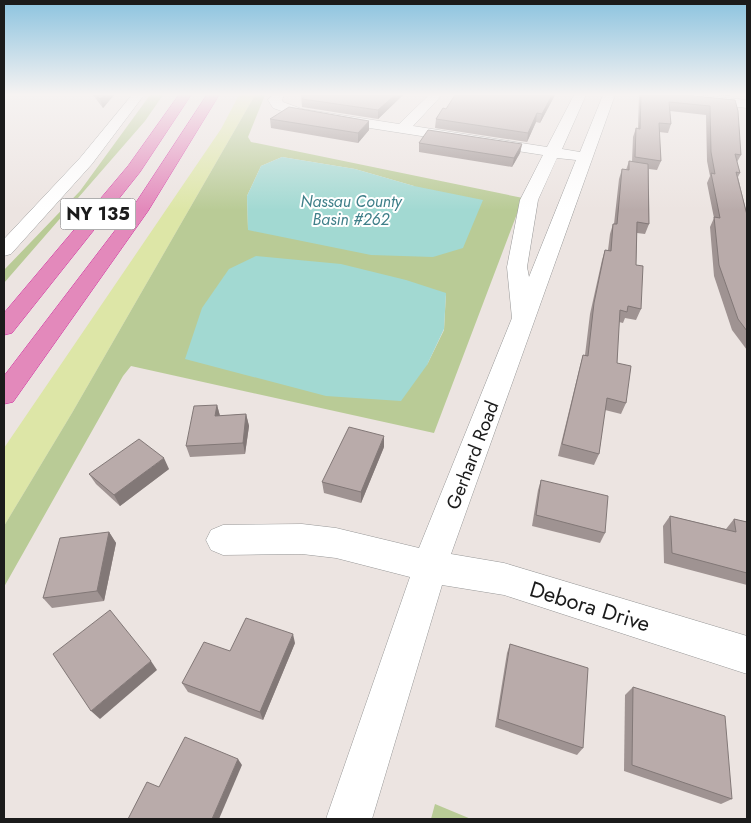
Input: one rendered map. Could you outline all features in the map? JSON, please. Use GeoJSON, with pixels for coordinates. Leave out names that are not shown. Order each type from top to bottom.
{"type":"FeatureCollection","features":[{"type":"Feature","properties":{"kind":"highway","name":"NY 135"},"geometry":{"type":"LineString","coordinates":[[4,328],[91,223],[159,133]]}},
{"type":"Feature","properties":{"kind":"highway","name":"NY 135"},"geometry":{"type":"LineString","coordinates":[[4,395],[130,224],[190,133]]}},
{"type":"Feature","properties":{"kind":"street"},"geometry":{"type":"LineString","coordinates":[[4,250],[86,161],[108,133]]}},
{"type":"Feature","properties":{"kind":"street"},"geometry":{"type":"LineString","coordinates":[[431,133],[584,157]]}},
{"type":"Feature","properties":{"kind":"street"},"geometry":{"type":"LineString","coordinates":[[522,318],[517,267],[529,200],[562,133]]}},
{"type":"Feature","properties":{"kind":"street","name":"Gerhard Road"},"geometry":{"type":"LineString","coordinates":[[349,819],[431,567],[522,318],[594,133]]}},
{"type":"Feature","properties":{"kind":"street","name":"Debora Drive"},"geometry":{"type":"LineString","coordinates":[[223,540],[302,539],[336,543],[431,567],[504,579],[747,655]]}},
{"type":"Feature","properties":{"kind":"green space"},"geometry":{"type":"Polygon","coordinates":[[[122,133],[134,133],[4,283],[4,270],[80,191],[122,133]]]}},
{"type":"Feature","properties":{"kind":"green space"},"geometry":{"type":"Polygon","coordinates":[[[218,133],[233,133],[72,413],[4,526],[4,448],[218,133]]]}},
{"type":"Feature","properties":{"kind":"green space"},"geometry":{"type":"Polygon","coordinates":[[[233,133],[249,133],[248,137],[251,142],[523,198],[434,433],[131,366],[123,376],[4,587],[4,526],[72,413],[233,133]],[[282,157],[261,166],[247,196],[248,229],[414,186],[355,169],[282,157]],[[446,293],[427,365],[444,330],[446,293]]]}},
{"type":"Feature","properties":{"kind":"green space"},"geometry":{"type":"Polygon","coordinates":[[[435,804],[471,819],[431,819],[435,804]]]}},
{"type":"Feature","properties":{"kind":"water","name":"Nassau County Basin #262"},"geometry":{"type":"Polygon","coordinates":[[[282,157],[355,169],[414,186],[483,200],[463,248],[433,257],[371,255],[248,230],[247,196],[261,166],[282,157]]]}},
{"type":"Feature","properties":{"kind":"water"},"geometry":{"type":"Polygon","coordinates":[[[256,256],[341,264],[406,280],[446,293],[444,329],[427,365],[401,401],[326,396],[185,359],[202,308],[229,269],[256,256]]]}},
{"type":"Feature","properties":{"kind":"building"},"geometry":{"type":"Polygon","coordinates":[[[426,133],[451,133],[522,144],[514,158],[419,143],[426,133]]]}},
{"type":"Feature","properties":{"kind":"building"},"geometry":{"type":"Polygon","coordinates":[[[636,133],[660,133],[661,161],[635,157],[636,133]]]}},
{"type":"Feature","properties":{"kind":"building"},"geometry":{"type":"Polygon","coordinates":[[[711,133],[740,133],[741,155],[735,154],[740,173],[736,172],[747,215],[747,331],[738,319],[719,265],[714,217],[720,218],[711,173],[715,174],[711,152],[711,133]]]}},
{"type":"Feature","properties":{"kind":"building"},"geometry":{"type":"Polygon","coordinates":[[[629,161],[648,164],[649,224],[637,222],[636,265],[643,266],[641,309],[628,306],[627,312],[620,310],[617,363],[631,366],[626,403],[607,398],[599,454],[562,444],[583,355],[588,356],[594,303],[605,250],[611,251],[613,224],[617,224],[622,169],[629,170],[629,161]]]}},
{"type":"Feature","properties":{"kind":"building"},"geometry":{"type":"Polygon","coordinates":[[[217,405],[215,416],[246,414],[243,443],[186,446],[194,406],[217,405]]]}},
{"type":"Feature","properties":{"kind":"building"},"geometry":{"type":"Polygon","coordinates":[[[349,427],[384,436],[361,492],[322,482],[349,427]]]}},
{"type":"Feature","properties":{"kind":"building"},"geometry":{"type":"Polygon","coordinates":[[[139,439],[164,458],[114,495],[89,474],[139,439]]]}},
{"type":"Feature","properties":{"kind":"building"},"geometry":{"type":"Polygon","coordinates":[[[541,480],[608,496],[605,533],[536,515],[541,480]]]}},
{"type":"Feature","properties":{"kind":"building"},"geometry":{"type":"Polygon","coordinates":[[[670,516],[736,532],[734,519],[747,522],[747,573],[672,553],[670,516]]]}},
{"type":"Feature","properties":{"kind":"building"},"geometry":{"type":"Polygon","coordinates":[[[109,532],[97,591],[43,598],[60,538],[109,532]]]}},
{"type":"Feature","properties":{"kind":"building"},"geometry":{"type":"Polygon","coordinates":[[[110,610],[151,661],[91,711],[53,654],[110,610]]]}},
{"type":"Feature","properties":{"kind":"building"},"geometry":{"type":"Polygon","coordinates":[[[246,618],[293,634],[260,712],[182,683],[204,642],[230,651],[246,618]]]}},
{"type":"Feature","properties":{"kind":"building"},"geometry":{"type":"Polygon","coordinates":[[[510,644],[588,668],[583,748],[498,719],[510,644]]]}},
{"type":"Feature","properties":{"kind":"building"},"geometry":{"type":"Polygon","coordinates":[[[633,687],[725,716],[732,799],[632,765],[633,687]]]}},
{"type":"Feature","properties":{"kind":"building"},"geometry":{"type":"Polygon","coordinates":[[[185,737],[238,759],[212,819],[128,819],[147,782],[159,787],[185,737]]]}}]}
